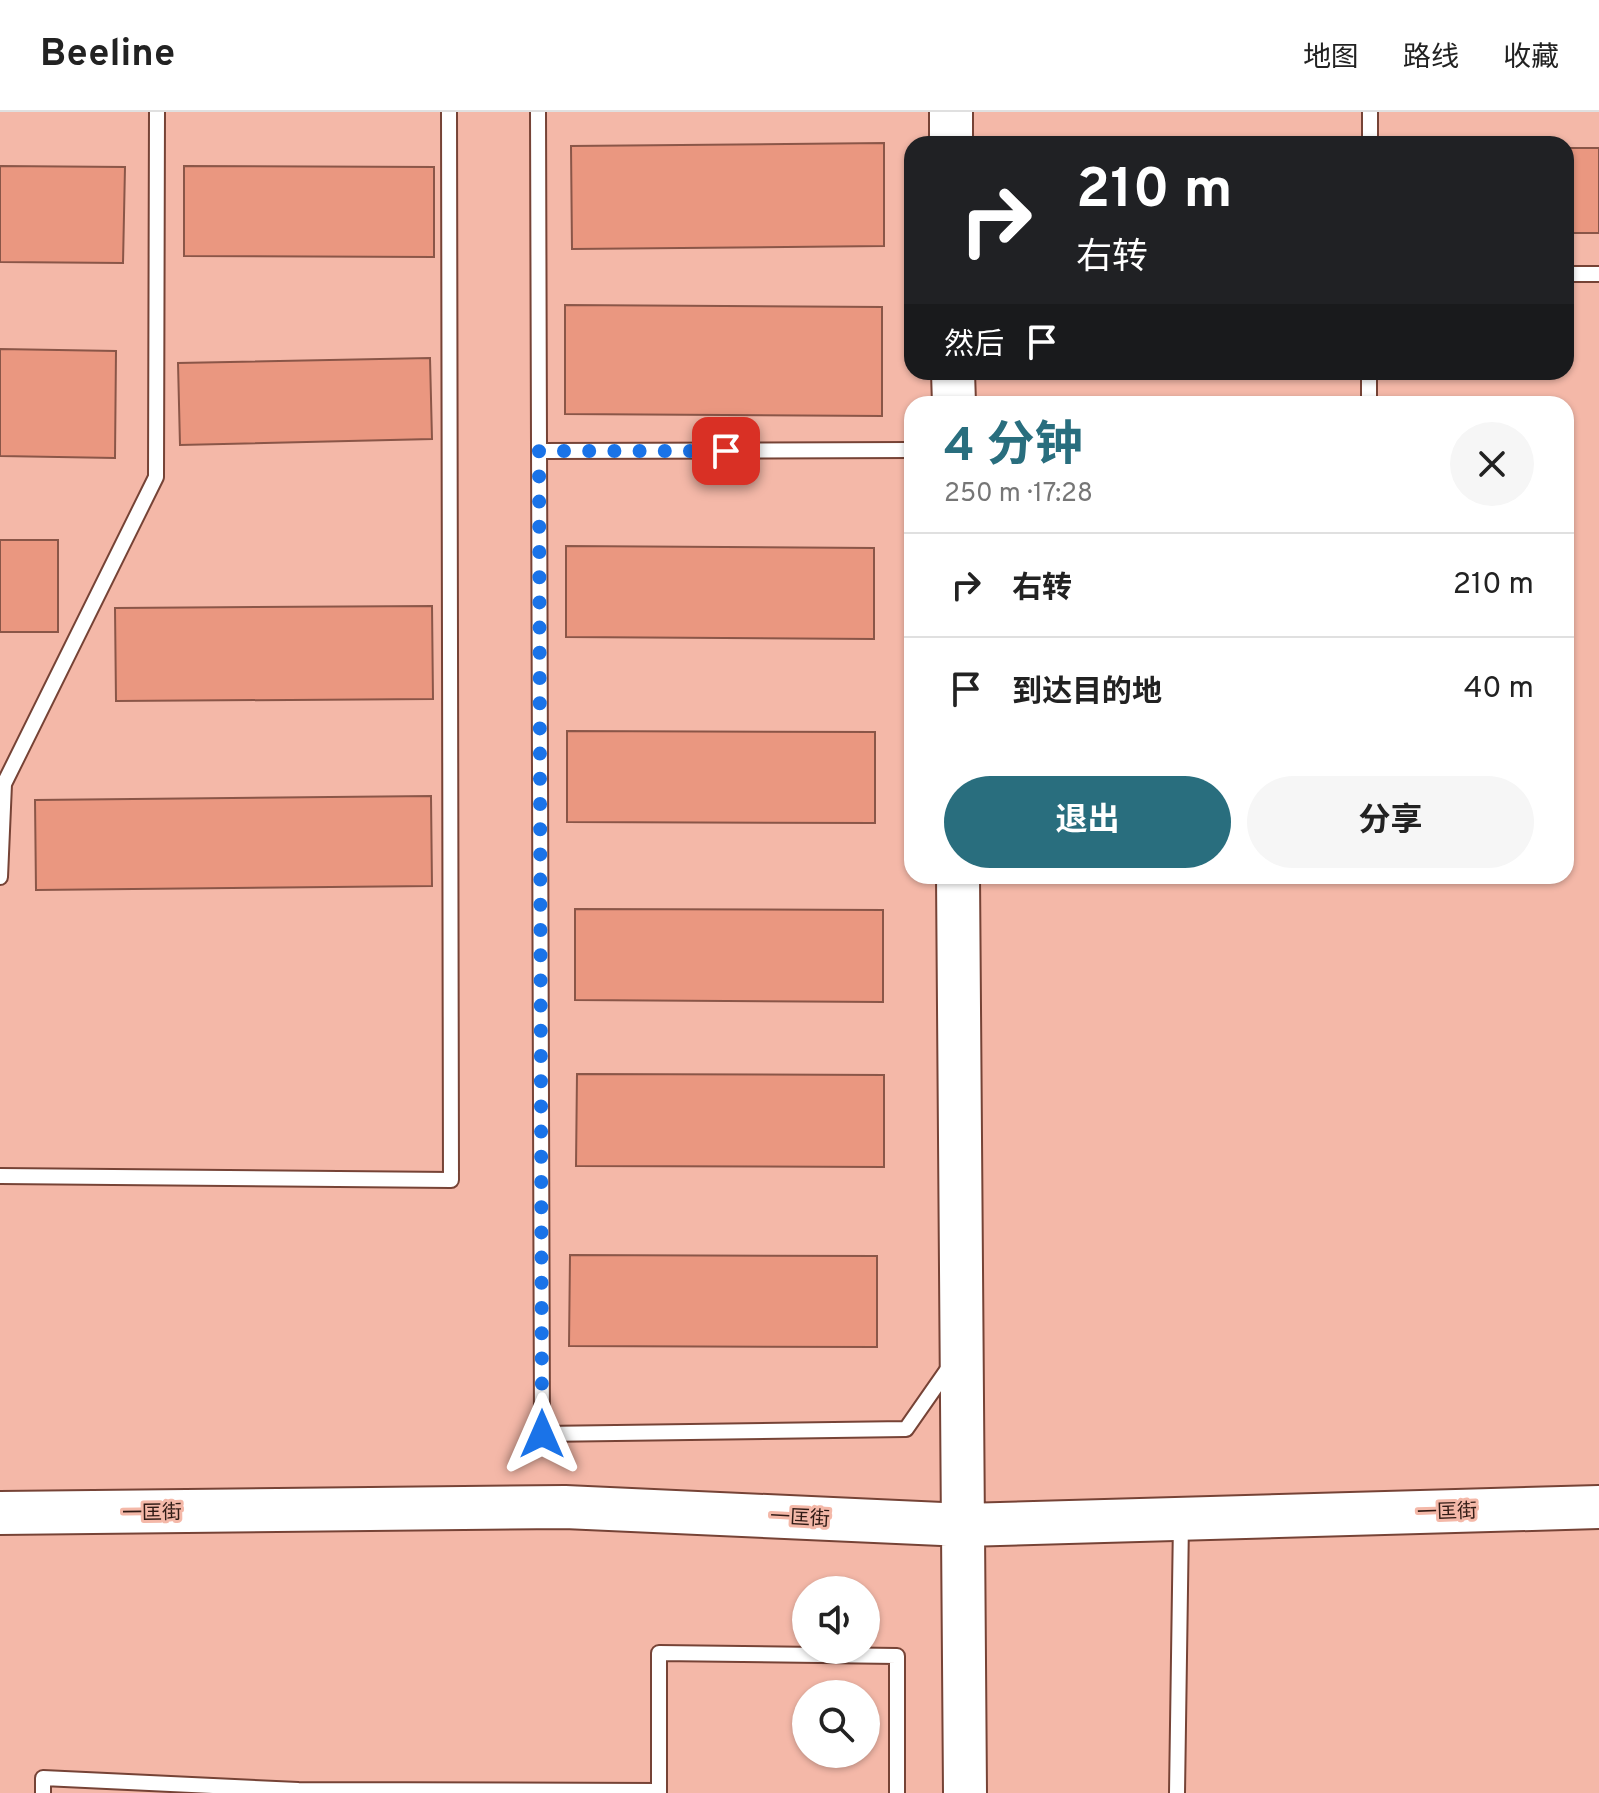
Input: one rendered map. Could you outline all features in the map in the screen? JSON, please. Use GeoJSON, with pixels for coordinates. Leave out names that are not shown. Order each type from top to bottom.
{"type":"FeatureCollection","features":[{"type":"Feature","properties":{"kind":"street"},"geometry":{"type":"LineString","coordinates":[[951,112],[951,136]]}},
{"type":"Feature","properties":{"kind":"street"},"geometry":{"type":"LineString","coordinates":[[958,884],[965,1793]]}},
{"type":"Feature","properties":{"kind":"street","name":"一匡街"},"geometry":{"type":"LineString","coordinates":[[0,1513],[565,1507],[964,1525],[1599,1507]]}},
{"type":"Feature","properties":{"kind":"lane"},"geometry":{"type":"LineString","coordinates":[[0,877],[4,784],[156,477],[157,112]]}},
{"type":"Feature","properties":{"kind":"lane"},"geometry":{"type":"LineString","coordinates":[[0,1176],[451,1180],[449,112]]}},
{"type":"Feature","properties":{"kind":"lane"},"geometry":{"type":"LineString","coordinates":[[538,112],[542,1434],[906,1429],[962,1348]]}},
{"type":"Feature","properties":{"kind":"lane"},"geometry":{"type":"LineString","coordinates":[[1370,112],[1370,136]]}},
{"type":"Feature","properties":{"kind":"lane"},"geometry":{"type":"LineString","coordinates":[[1574,274],[1599,274]]}},
{"type":"Feature","properties":{"kind":"lane"},"geometry":{"type":"LineString","coordinates":[[539,451],[904,450]]}},
{"type":"Feature","properties":{"kind":"lane"},"geometry":{"type":"LineString","coordinates":[[1177,1793],[1181,1518]]}},
{"type":"Feature","properties":{"kind":"lane"},"geometry":{"type":"LineString","coordinates":[[43,1793],[43,1778],[298,1791],[659,1792],[659,1653],[897,1656],[897,1793]]}},
{"type":"Feature","properties":{"kind":"building"},"geometry":{"type":"Polygon","coordinates":[[[884,143],[884,246],[572,249],[571,146],[884,143]]]}},
{"type":"Feature","properties":{"kind":"building"},"geometry":{"type":"Polygon","coordinates":[[[1574,148],[1599,148],[1599,233],[1574,233],[1574,148]]]}},
{"type":"Feature","properties":{"kind":"building"},"geometry":{"type":"Polygon","coordinates":[[[0,166],[125,167],[123,263],[0,262],[0,166]]]}},
{"type":"Feature","properties":{"kind":"building"},"geometry":{"type":"Polygon","coordinates":[[[184,166],[434,167],[434,257],[184,256],[184,166]]]}},
{"type":"Feature","properties":{"kind":"building"},"geometry":{"type":"Polygon","coordinates":[[[565,305],[882,307],[882,416],[565,414],[565,305]]]}},
{"type":"Feature","properties":{"kind":"building"},"geometry":{"type":"Polygon","coordinates":[[[0,349],[116,351],[115,458],[0,456],[0,349]]]}},
{"type":"Feature","properties":{"kind":"building"},"geometry":{"type":"Polygon","coordinates":[[[430,358],[432,439],[180,445],[178,363],[430,358]]]}},
{"type":"Feature","properties":{"kind":"building"},"geometry":{"type":"Polygon","coordinates":[[[0,540],[58,540],[58,632],[0,632],[0,540]]]}},
{"type":"Feature","properties":{"kind":"building"},"geometry":{"type":"Polygon","coordinates":[[[566,546],[874,548],[874,639],[566,637],[566,546]]]}},
{"type":"Feature","properties":{"kind":"building"},"geometry":{"type":"Polygon","coordinates":[[[432,606],[433,699],[116,701],[115,608],[432,606]]]}},
{"type":"Feature","properties":{"kind":"building"},"geometry":{"type":"Polygon","coordinates":[[[567,731],[875,732],[875,823],[567,822],[567,731]]]}},
{"type":"Feature","properties":{"kind":"building"},"geometry":{"type":"Polygon","coordinates":[[[431,796],[432,886],[36,890],[35,800],[431,796]]]}},
{"type":"Feature","properties":{"kind":"building"},"geometry":{"type":"Polygon","coordinates":[[[575,909],[883,910],[883,1002],[575,1000],[575,909]]]}},
{"type":"Feature","properties":{"kind":"building"},"geometry":{"type":"Polygon","coordinates":[[[577,1074],[884,1075],[884,1167],[576,1166],[577,1074]]]}},
{"type":"Feature","properties":{"kind":"building"},"geometry":{"type":"Polygon","coordinates":[[[570,1255],[877,1256],[877,1347],[569,1346],[570,1255]]]}},
{"type":"Feature","properties":{"kind":"route"},"geometry":{"type":"LineString","coordinates":[[542,1434],[539,451],[726,451]]}}]}
